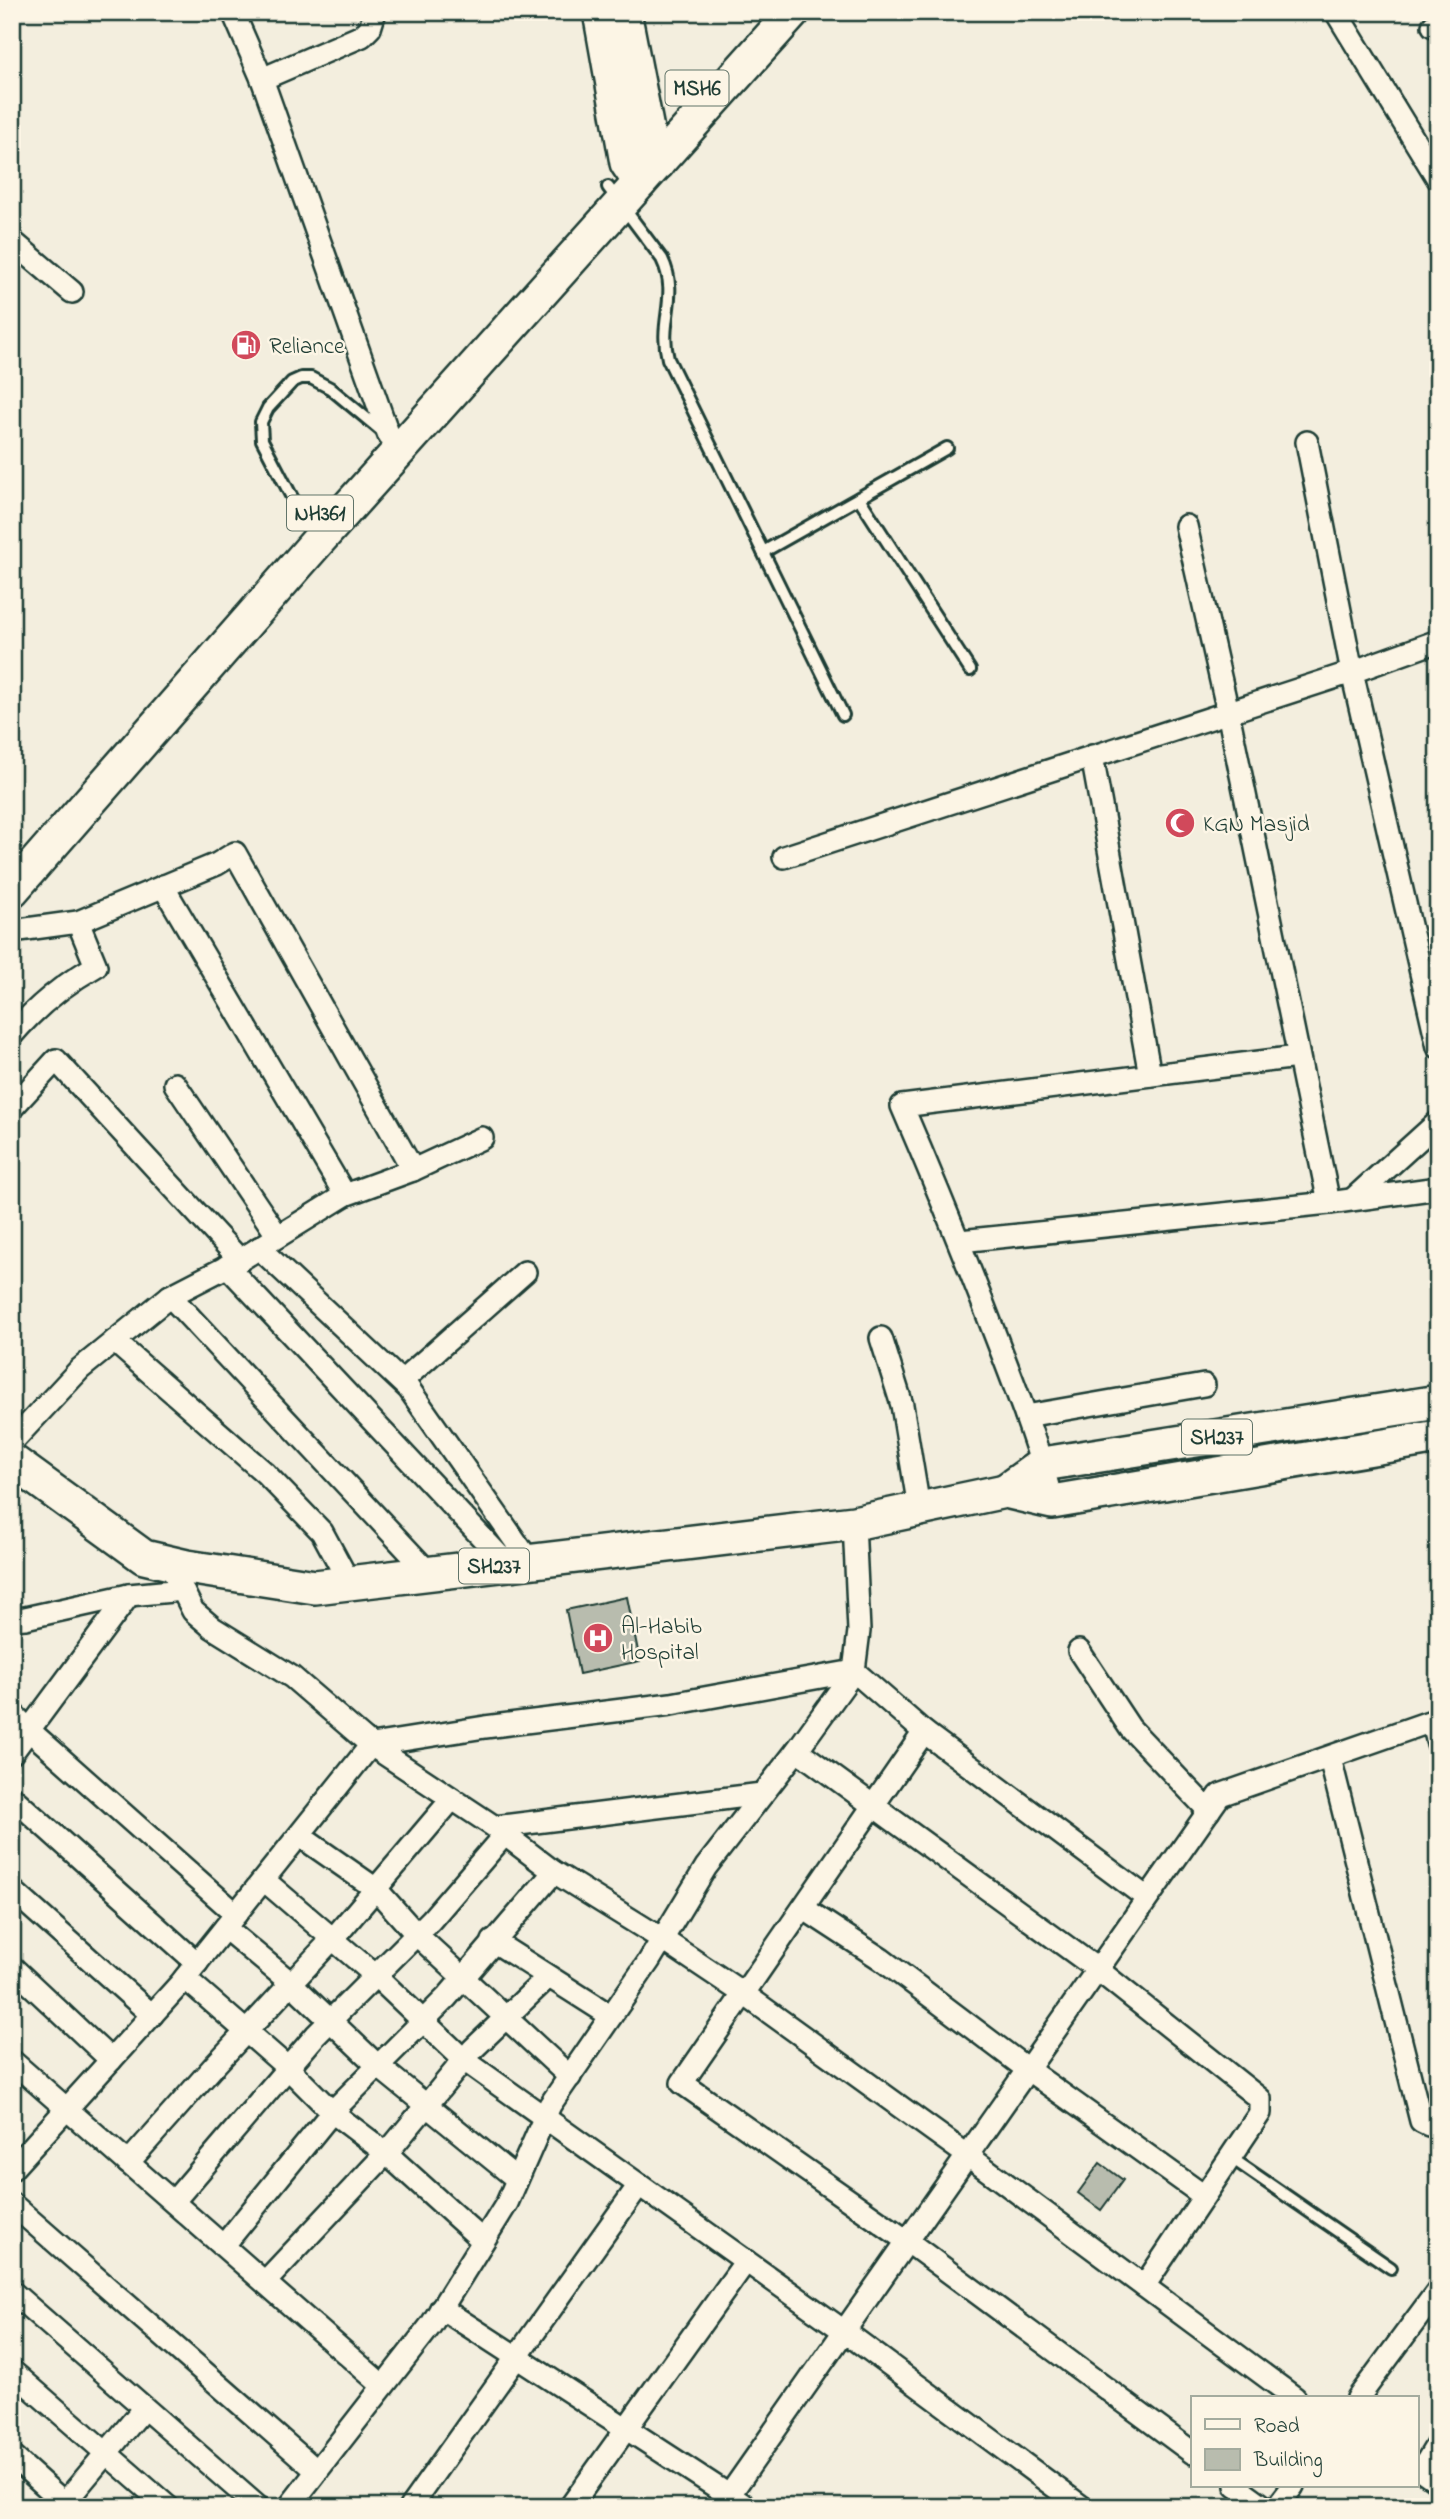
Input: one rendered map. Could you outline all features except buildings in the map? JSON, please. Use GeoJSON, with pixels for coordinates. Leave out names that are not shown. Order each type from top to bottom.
{"type":"FeatureCollection","features":[{"type":"Feature","properties":{"kind":"main road"},"geometry":{"type":"LineString","coordinates":[[600,12],[634,173]]}},
{"type":"Feature","properties":{"kind":"main road"},"geometry":{"type":"LineString","coordinates":[[624,12],[634,173]]}},
{"type":"Feature","properties":{"kind":"main road","name":"MSH6"},"geometry":{"type":"LineString","coordinates":[[634,173],[766,12]]}},
{"type":"Feature","properties":{"kind":"main road"},"geometry":{"type":"LineString","coordinates":[[12,890],[317,542],[634,173],[793,12]]}},
{"type":"Feature","properties":{"kind":"main road","name":"NH361"},"geometry":{"type":"LineString","coordinates":[[12,862],[388,436],[566,241],[634,173]]}},
{"type":"Feature","properties":{"kind":"main road","name":"SH237"},"geometry":{"type":"LineString","coordinates":[[12,1461],[144,1557],[176,1576],[315,1587],[854,1523],[1005,1491],[1043,1464],[1438,1402]]}},
{"type":"Feature","properties":{"kind":"main road","name":"SH237"},"geometry":{"type":"LineString","coordinates":[[1005,1491],[1052,1502],[1438,1437]]}},
{"type":"Feature","properties":{"kind":"street"},"geometry":{"type":"LineString","coordinates":[[233,12],[262,79],[388,436]]}},
{"type":"Feature","properties":{"kind":"street"},"geometry":{"type":"LineString","coordinates":[[262,79],[362,36],[370,28],[375,12]]}},
{"type":"Feature","properties":{"kind":"street"},"geometry":{"type":"LineString","coordinates":[[1336,12],[1438,179]]}},
{"type":"Feature","properties":{"kind":"street"},"geometry":{"type":"LineString","coordinates":[[12,242],[72,292]]}},
{"type":"Feature","properties":{"kind":"street"},"geometry":{"type":"LineString","coordinates":[[1307,442],[1352,672],[1438,1047]]}},
{"type":"Feature","properties":{"kind":"street"},"geometry":{"type":"LineString","coordinates":[[1186,526],[1228,712],[1329,1203]]}},
{"type":"Feature","properties":{"kind":"street"},"geometry":{"type":"LineString","coordinates":[[785,858],[1352,672],[1438,641]]}},
{"type":"Feature","properties":{"kind":"street"},"geometry":{"type":"LineString","coordinates":[[1092,757],[1150,1075]]}},
{"type":"Feature","properties":{"kind":"street"},"geometry":{"type":"LineString","coordinates":[[12,931],[78,922],[217,864],[235,853],[413,1170]]}},
{"type":"Feature","properties":{"kind":"street"},"geometry":{"type":"LineString","coordinates":[[163,886],[345,1195]]}},
{"type":"Feature","properties":{"kind":"street"},"geometry":{"type":"LineString","coordinates":[[12,1035],[71,980],[96,966],[78,922]]}},
{"type":"Feature","properties":{"kind":"street"},"geometry":{"type":"LineString","coordinates":[[1052,1502],[1043,1464],[960,1241],[902,1106],[1298,1057]]}},
{"type":"Feature","properties":{"kind":"street"},"geometry":{"type":"LineString","coordinates":[[12,1108],[56,1060],[233,1263],[519,1563]]}},
{"type":"Feature","properties":{"kind":"street"},"geometry":{"type":"LineString","coordinates":[[175,1084],[278,1236]]}},
{"type":"Feature","properties":{"kind":"street"},"geometry":{"type":"LineString","coordinates":[[1353,1199],[1438,1122]]}},
{"type":"Feature","properties":{"kind":"street"},"geometry":{"type":"LineString","coordinates":[[12,1442],[80,1369],[170,1296],[259,1248],[345,1195],[413,1170],[482,1138]]}},
{"type":"Feature","properties":{"kind":"street"},"geometry":{"type":"LineString","coordinates":[[960,1241],[1329,1203],[1438,1188]]}},
{"type":"Feature","properties":{"kind":"street"},"geometry":{"type":"LineString","coordinates":[[259,1248],[402,1381],[424,1406],[519,1563]]}},
{"type":"Feature","properties":{"kind":"street"},"geometry":{"type":"LineString","coordinates":[[402,1381],[525,1272]]}},
{"type":"Feature","properties":{"kind":"street"},"geometry":{"type":"LineString","coordinates":[[170,1296],[429,1573]]}},
{"type":"Feature","properties":{"kind":"street"},"geometry":{"type":"LineString","coordinates":[[881,1338],[902,1405],[919,1508]]}},
{"type":"Feature","properties":{"kind":"street"},"geometry":{"type":"LineString","coordinates":[[114,1341],[265,1472],[321,1532],[349,1583]]}},
{"type":"Feature","properties":{"kind":"street"},"geometry":{"type":"LineString","coordinates":[[1026,1416],[1205,1385]]}},
{"type":"Feature","properties":{"kind":"street"},"geometry":{"type":"LineString","coordinates":[[289,2507],[441,2308],[507,2203],[544,2117],[662,1939],[706,1867],[854,1671],[859,1631],[854,1523]]}},
{"type":"Feature","properties":{"kind":"street"},"geometry":{"type":"LineString","coordinates":[[12,1619],[128,1595],[176,1576],[193,1611],[213,1628],[292,1677],[371,1745],[500,1830],[554,1872],[744,1994],[1292,2396]]}},
{"type":"Feature","properties":{"kind":"street"},"geometry":{"type":"LineString","coordinates":[[12,1753],[128,1595]]}},
{"type":"Feature","properties":{"kind":"street"},"geometry":{"type":"LineString","coordinates":[[1079,1651],[1130,1728],[1209,1811]]}},
{"type":"Feature","properties":{"kind":"street"},"geometry":{"type":"LineString","coordinates":[[854,1671],[924,1732],[1147,1898]]}},
{"type":"Feature","properties":{"kind":"street"},"geometry":{"type":"LineString","coordinates":[[12,2169],[191,1970],[371,1745],[485,1727],[671,1704],[854,1671]]}},
{"type":"Feature","properties":{"kind":"street"},"geometry":{"type":"LineString","coordinates":[[12,1713],[231,1921],[378,2066],[517,2179]]}},
{"type":"Feature","properties":{"kind":"street"},"geometry":{"type":"LineString","coordinates":[[441,2308],[627,2427],[733,2503],[844,2331],[1220,1795],[1432,1721],[1438,1743]]}},
{"type":"Feature","properties":{"kind":"street"},"geometry":{"type":"LineString","coordinates":[[924,1732],[682,2083],[906,2241],[1191,2452]]}},
{"type":"Feature","properties":{"kind":"street"},"geometry":{"type":"LineString","coordinates":[[797,1749],[1097,1969],[1260,2099],[1260,2113],[1144,2286]]}},
{"type":"Feature","properties":{"kind":"street"},"geometry":{"type":"LineString","coordinates":[[1330,1758],[1421,2121],[1429,2125],[1438,2123]]}},
{"type":"Feature","properties":{"kind":"street"},"geometry":{"type":"LineString","coordinates":[[174,2202],[331,2020],[417,1936],[500,1830],[762,1794]]}},
{"type":"Feature","properties":{"kind":"street"},"geometry":{"type":"LineString","coordinates":[[12,1797],[191,1970],[246,2032],[288,2068],[332,2112],[386,2153],[483,2241]]}},
{"type":"Feature","properties":{"kind":"street"},"geometry":{"type":"LineString","coordinates":[[128,2162],[332,1940],[452,1799]]}},
{"type":"Feature","properties":{"kind":"street"},"geometry":{"type":"LineString","coordinates":[[300,1836],[376,1889],[417,1936],[570,2077]]}},
{"type":"Feature","properties":{"kind":"street"},"geometry":{"type":"LineString","coordinates":[[223,2245],[332,2112],[422,2022],[554,1872]]}},
{"type":"Feature","properties":{"kind":"street"},"geometry":{"type":"LineString","coordinates":[[264,1880],[376,1976],[464,2060],[844,2331],[1082,2507]]}},
{"type":"Feature","properties":{"kind":"street"},"geometry":{"type":"LineString","coordinates":[[12,1890],[152,2015]]}},
{"type":"Feature","properties":{"kind":"street"},"geometry":{"type":"LineString","coordinates":[[803,1908],[881,1959],[1027,2069],[1204,2196]]}},
{"type":"Feature","properties":{"kind":"street"},"geometry":{"type":"LineString","coordinates":[[494,1941],[611,2016]]}},
{"type":"Feature","properties":{"kind":"street"},"geometry":{"type":"LineString","coordinates":[[12,1967],[111,2060]]}},
{"type":"Feature","properties":{"kind":"street"},"geometry":{"type":"LineString","coordinates":[[265,2282],[386,2153],[464,2060],[548,1977]]}},
{"type":"Feature","properties":{"kind":"street"},"geometry":{"type":"LineString","coordinates":[[12,2061],[383,2386]]}},
{"type":"Feature","properties":{"kind":"street"},"geometry":{"type":"LineString","coordinates":[[410,2507],[639,2185]]}},
{"type":"Feature","properties":{"kind":"street"},"geometry":{"type":"LineString","coordinates":[[12,2204],[317,2471]]}},
{"type":"Feature","properties":{"kind":"street"},"geometry":{"type":"LineString","coordinates":[[570,2507],[746,2261]]}},
{"type":"Feature","properties":{"kind":"street"},"geometry":{"type":"LineString","coordinates":[[1359,2396],[1438,2290]]}},
{"type":"Feature","properties":{"kind":"street"},"geometry":{"type":"LineString","coordinates":[[12,2292],[258,2507]]}},
{"type":"Feature","properties":{"kind":"street"},"geometry":{"type":"LineString","coordinates":[[12,2371],[168,2507]]}},
{"type":"Feature","properties":{"kind":"street"},"geometry":{"type":"LineString","coordinates":[[12,2456],[65,2506],[144,2407]]}},
{"type":"Feature","properties":{"kind":"street"},"geometry":{"type":"LineString","coordinates":[[1438,2444],[1423,2468],[1424,2472],[1438,2482]]}},
{"type":"Feature","properties":{"kind":"street"},"geometry":{"type":"LineString","coordinates":[[1240,2488],[1265,2507]]}},
{"type":"Feature","properties":{"kind":"street"},"geometry":{"type":"LineString","coordinates":[[1278,2507],[1292,2488]]}},
{"type":"Feature","properties":{"kind":"lane"},"geometry":{"type":"LineString","coordinates":[[634,173],[671,284],[664,328],[664,346],[668,359],[843,715]]}},
{"type":"Feature","properties":{"kind":"lane"},"geometry":{"type":"LineString","coordinates":[[307,526],[262,440],[261,422],[268,408],[292,382],[311,378],[330,388],[388,436]]}},
{"type":"Feature","properties":{"kind":"lane"},"geometry":{"type":"LineString","coordinates":[[763,552],[947,448]]}},
{"type":"Feature","properties":{"kind":"lane"},"geometry":{"type":"LineString","coordinates":[[859,498],[970,670]]}},
{"type":"Feature","properties":{"kind":"lane"},"geometry":{"type":"LineString","coordinates":[[1230,2157],[1391,2268]]}},
{"type":"Feature","properties":{"kind":"place","name":"Reliance"},"geometry":{"type":"Point","coordinates":[246,345]}},
{"type":"Feature","properties":{"kind":"place","name":"KGN Masjid"},"geometry":{"type":"Point","coordinates":[1180,823]}},
{"type":"Feature","properties":{"kind":"place","name":"Al-Habib Hospital"},"geometry":{"type":"Point","coordinates":[598,1638]}}]}
